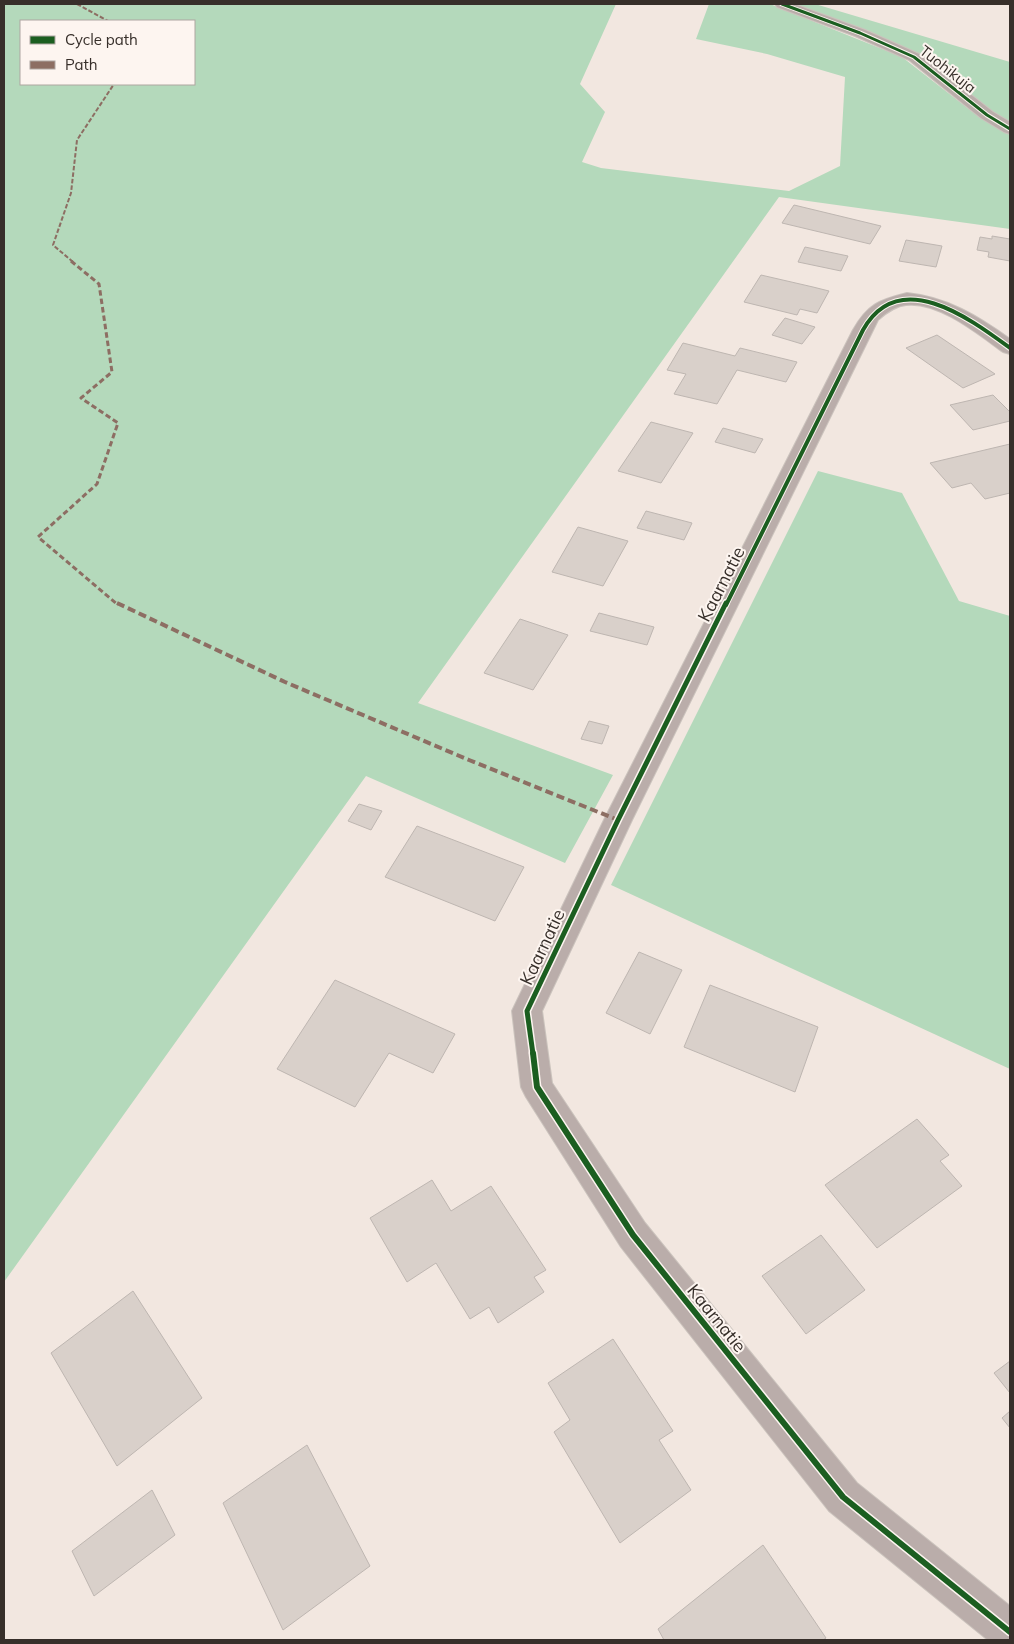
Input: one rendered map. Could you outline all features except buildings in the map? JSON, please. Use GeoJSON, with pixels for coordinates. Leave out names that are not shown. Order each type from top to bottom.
{"type":"FeatureCollection","features":[{"type":"Feature","properties":{"kind":"street","name":"Tuohikuja"},"geometry":{"type":"LineString","coordinates":[[782,4],[860,33],[914,57],[948,85],[1010,129]]}},
{"type":"Feature","properties":{"kind":"street","name":"Kaarnatie"},"geometry":{"type":"LineString","coordinates":[[1010,348],[961,313],[928,301],[901,300],[887,305],[873,314],[862,330],[623,811],[527,1011],[537,1087],[633,1235],[843,1497],[1010,1632]]}},
{"type":"Feature","properties":{"kind":"green space"},"geometry":{"type":"Polygon","coordinates":[[[4,4],[616,4],[580,84],[605,112],[582,162],[601,168],[789,191],[840,166],[845,77],[767,54],[696,39],[709,4],[770,4],[902,57],[979,117],[1010,135],[1010,229],[779,197],[418,703],[613,775],[565,863],[366,776],[4,1282],[4,4]]]}},
{"type":"Feature","properties":{"kind":"green space"},"geometry":{"type":"Polygon","coordinates":[[[795,4],[815,4],[1010,62],[1010,122],[991,111],[920,54],[795,4]]]}},
{"type":"Feature","properties":{"kind":"green space"},"geometry":{"type":"Polygon","coordinates":[[[818,471],[902,493],[959,601],[1010,616],[1010,1069],[611,885],[818,471]]]}},
{"type":"Feature","properties":{"kind":"marked path"},"geometry":{"type":"LineString","coordinates":[[77,4],[106,20]]}},
{"type":"Feature","properties":{"kind":"marked path"},"geometry":{"type":"LineString","coordinates":[[113,85],[77,140],[71,193],[53,245],[99,284],[112,372],[81,398],[118,423],[97,484],[38,537],[120,606],[285,682],[469,760],[618,820]]}},
{"type":"Feature","properties":{"kind":"cycle path"},"geometry":{"type":"LineString","coordinates":[[782,4],[860,33],[914,57],[987,115],[1010,129]]}},
{"type":"Feature","properties":{"kind":"cycle path"},"geometry":{"type":"LineString","coordinates":[[1010,348],[962,316],[944,307],[925,301],[907,299],[889,303],[870,317],[618,820],[527,1011],[537,1087],[633,1235],[843,1497],[1010,1632]]}}]}
